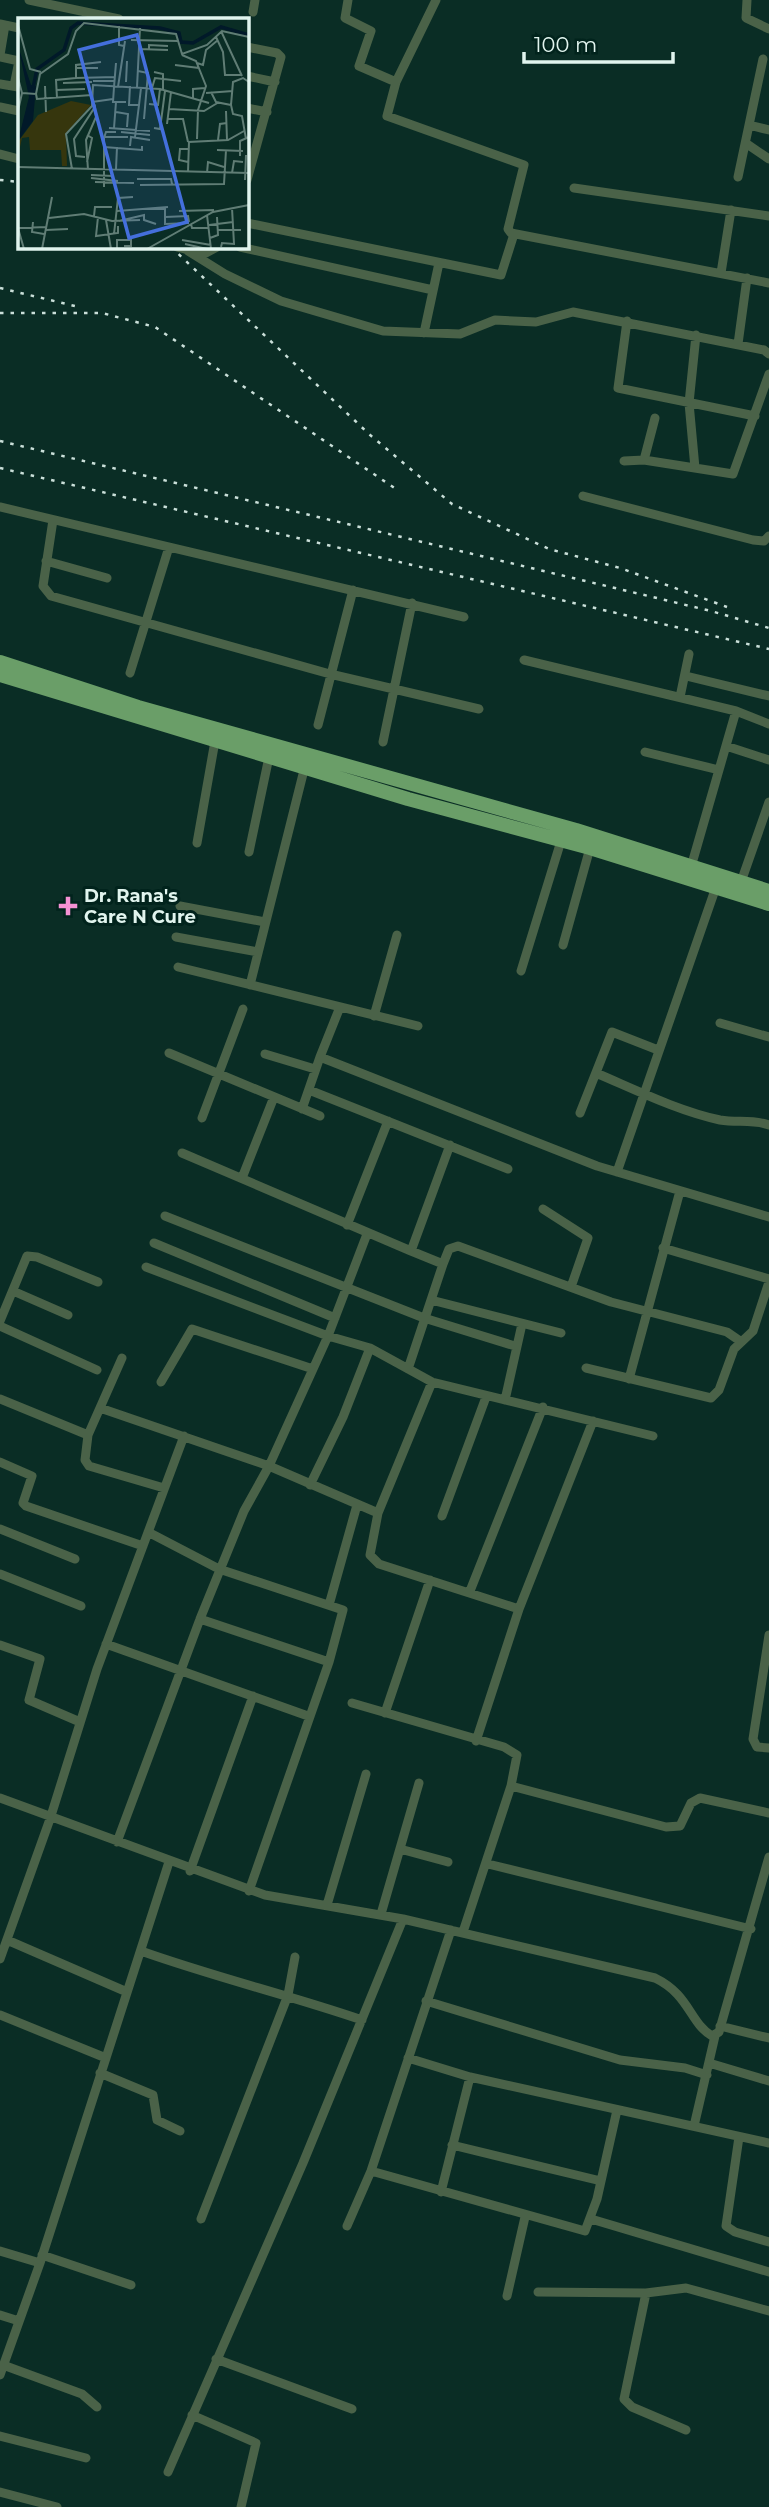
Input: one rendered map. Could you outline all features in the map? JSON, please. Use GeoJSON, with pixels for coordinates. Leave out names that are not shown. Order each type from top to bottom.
{"type":"FeatureCollection","features":[{"type":"Feature","properties":{"kind":"main road"},"geometry":{"type":"LineString","coordinates":[[0,662],[147,710],[576,830],[769,891]]}},
{"type":"Feature","properties":{"kind":"main road"},"geometry":{"type":"LineString","coordinates":[[0,675],[408,799],[590,848],[769,904]]}},
{"type":"Feature","properties":{"kind":"street"},"geometry":{"type":"LineString","coordinates":[[29,0],[113,18]]}},
{"type":"Feature","properties":{"kind":"street"},"geometry":{"type":"LineString","coordinates":[[253,12],[255,0]]}},
{"type":"Feature","properties":{"kind":"street"},"geometry":{"type":"LineString","coordinates":[[348,0],[345,18],[371,31],[359,66],[396,82]]}},
{"type":"Feature","properties":{"kind":"street"},"geometry":{"type":"LineString","coordinates":[[436,0],[396,82],[387,116],[524,165],[508,229],[514,234],[769,283]]}},
{"type":"Feature","properties":{"kind":"street"},"geometry":{"type":"LineString","coordinates":[[747,0],[746,18],[769,29]]}},
{"type":"Feature","properties":{"kind":"street"},"geometry":{"type":"LineString","coordinates":[[3,25],[0,56],[18,61]]}},
{"type":"Feature","properties":{"kind":"street"},"geometry":{"type":"LineString","coordinates":[[248,47],[280,55],[267,112],[252,143],[248,173]]}},
{"type":"Feature","properties":{"kind":"street"},"geometry":{"type":"LineString","coordinates":[[738,177],[763,59]]}},
{"type":"Feature","properties":{"kind":"street"},"geometry":{"type":"LineString","coordinates":[[248,76],[275,82]]}},
{"type":"Feature","properties":{"kind":"street"},"geometry":{"type":"LineString","coordinates":[[0,84],[16,87]]}},
{"type":"Feature","properties":{"kind":"street"},"geometry":{"type":"LineString","coordinates":[[0,107],[18,111]]}},
{"type":"Feature","properties":{"kind":"street"},"geometry":{"type":"LineString","coordinates":[[248,108],[267,112]]}},
{"type":"Feature","properties":{"kind":"street"},"geometry":{"type":"LineString","coordinates":[[749,125],[769,130]]}},
{"type":"Feature","properties":{"kind":"street"},"geometry":{"type":"LineString","coordinates":[[747,144],[769,159]]}},
{"type":"Feature","properties":{"kind":"street"},"geometry":{"type":"LineString","coordinates":[[0,154],[18,159]]}},
{"type":"Feature","properties":{"kind":"street"},"geometry":{"type":"LineString","coordinates":[[574,188],[769,216]]}},
{"type":"Feature","properties":{"kind":"street"},"geometry":{"type":"LineString","coordinates":[[721,273],[731,210]]}},
{"type":"Feature","properties":{"kind":"street"},"geometry":{"type":"LineString","coordinates":[[248,223],[501,275],[514,234]]}},
{"type":"Feature","properties":{"kind":"street"},"geometry":{"type":"LineString","coordinates":[[180,248],[204,254],[215,248]]}},
{"type":"Feature","properties":{"kind":"street"},"geometry":{"type":"LineString","coordinates":[[244,248],[433,290]]}},
{"type":"Feature","properties":{"kind":"street"},"geometry":{"type":"LineString","coordinates":[[188,251],[225,274],[281,301],[383,331],[460,334],[495,320],[536,322],[573,312],[696,335],[769,354]]}},
{"type":"Feature","properties":{"kind":"street"},"geometry":{"type":"LineString","coordinates":[[424,333],[439,263]]}},
{"type":"Feature","properties":{"kind":"street"},"geometry":{"type":"LineString","coordinates":[[738,344],[747,278]]}},
{"type":"Feature","properties":{"kind":"street"},"geometry":{"type":"LineString","coordinates":[[627,321],[617,387],[755,416]]}},
{"type":"Feature","properties":{"kind":"street"},"geometry":{"type":"LineString","coordinates":[[695,468],[688,402],[696,335]]}},
{"type":"Feature","properties":{"kind":"street"},"geometry":{"type":"LineString","coordinates":[[624,461],[644,460],[733,474],[769,374]]}},
{"type":"Feature","properties":{"kind":"street"},"geometry":{"type":"LineString","coordinates":[[644,460],[655,418]]}},
{"type":"Feature","properties":{"kind":"street"},"geometry":{"type":"LineString","coordinates":[[583,496],[753,540],[764,541],[769,536]]}},
{"type":"Feature","properties":{"kind":"street"},"geometry":{"type":"LineString","coordinates":[[0,507],[464,617]]}},
{"type":"Feature","properties":{"kind":"street"},"geometry":{"type":"LineString","coordinates":[[53,520],[43,586],[51,596],[330,674],[479,709]]}},
{"type":"Feature","properties":{"kind":"street"},"geometry":{"type":"LineString","coordinates":[[130,673],[169,547]]}},
{"type":"Feature","properties":{"kind":"street"},"geometry":{"type":"LineString","coordinates":[[46,561],[107,578]]}},
{"type":"Feature","properties":{"kind":"street"},"geometry":{"type":"LineString","coordinates":[[318,725],[353,590]]}},
{"type":"Feature","properties":{"kind":"street"},"geometry":{"type":"LineString","coordinates":[[383,742],[412,603]]}},
{"type":"Feature","properties":{"kind":"street"},"geometry":{"type":"LineString","coordinates":[[680,697],[689,654]]}},
{"type":"Feature","properties":{"kind":"street"},"geometry":{"type":"LineString","coordinates":[[524,660],[736,711],[769,724]]}},
{"type":"Feature","properties":{"kind":"street"},"geometry":{"type":"LineString","coordinates":[[686,676],[769,696]]}},
{"type":"Feature","properties":{"kind":"street"},"geometry":{"type":"LineString","coordinates":[[691,867],[736,711]]}},
{"type":"Feature","properties":{"kind":"street"},"geometry":{"type":"LineString","coordinates":[[197,843],[215,741]]}},
{"type":"Feature","properties":{"kind":"street"},"geometry":{"type":"LineString","coordinates":[[726,746],[769,760]]}},
{"type":"Feature","properties":{"kind":"street"},"geometry":{"type":"LineString","coordinates":[[645,752],[719,770]]}},
{"type":"Feature","properties":{"kind":"street"},"geometry":{"type":"LineString","coordinates":[[249,852],[269,757]]}},
{"type":"Feature","properties":{"kind":"street"},"geometry":{"type":"LineString","coordinates":[[250,985],[305,766]]}},
{"type":"Feature","properties":{"kind":"street"},"geometry":{"type":"LineString","coordinates":[[741,882],[764,827],[769,802]]}},
{"type":"Feature","properties":{"kind":"street"},"geometry":{"type":"LineString","coordinates":[[521,971],[561,841]]}},
{"type":"Feature","properties":{"kind":"street"},"geometry":{"type":"LineString","coordinates":[[562,945],[590,848]]}},
{"type":"Feature","properties":{"kind":"street"},"geometry":{"type":"LineString","coordinates":[[617,1172],[642,1093],[716,887]]}},
{"type":"Feature","properties":{"kind":"street"},"geometry":{"type":"LineString","coordinates":[[180,906],[265,922]]}},
{"type":"Feature","properties":{"kind":"street"},"geometry":{"type":"LineString","coordinates":[[374,1016],[397,935]]}},
{"type":"Feature","properties":{"kind":"street"},"geometry":{"type":"LineString","coordinates":[[176,937],[258,952]]}},
{"type":"Feature","properties":{"kind":"street"},"geometry":{"type":"LineString","coordinates":[[177,967],[418,1026]]}},
{"type":"Feature","properties":{"kind":"street"},"geometry":{"type":"LineString","coordinates":[[302,1109],[340,1007]]}},
{"type":"Feature","properties":{"kind":"street"},"geometry":{"type":"LineString","coordinates":[[202,1118],[243,1009]]}},
{"type":"Feature","properties":{"kind":"street"},"geometry":{"type":"LineString","coordinates":[[720,1023],[769,1037]]}},
{"type":"Feature","properties":{"kind":"street"},"geometry":{"type":"LineString","coordinates":[[580,1113],[612,1032],[658,1050]]}},
{"type":"Feature","properties":{"kind":"street"},"geometry":{"type":"LineString","coordinates":[[169,1053],[320,1116]]}},
{"type":"Feature","properties":{"kind":"street"},"geometry":{"type":"LineString","coordinates":[[265,1054],[315,1069]]}},
{"type":"Feature","properties":{"kind":"street"},"geometry":{"type":"LineString","coordinates":[[320,1057],[617,1172],[769,1217]]}},
{"type":"Feature","properties":{"kind":"street"},"geometry":{"type":"LineString","coordinates":[[596,1073],[642,1093],[720,1120],[750,1120],[769,1125]]}},
{"type":"Feature","properties":{"kind":"street"},"geometry":{"type":"LineString","coordinates":[[309,1090],[508,1169]]}},
{"type":"Feature","properties":{"kind":"street"},"geometry":{"type":"LineString","coordinates":[[242,1178],[274,1097]]}},
{"type":"Feature","properties":{"kind":"street"},"geometry":{"type":"LineString","coordinates":[[347,1226],[388,1121]]}},
{"type":"Feature","properties":{"kind":"street"},"geometry":{"type":"LineString","coordinates":[[411,1251],[450,1145]]}},
{"type":"Feature","properties":{"kind":"street"},"geometry":{"type":"LineString","coordinates":[[182,1153],[347,1226],[443,1264]]}},
{"type":"Feature","properties":{"kind":"street"},"geometry":{"type":"LineString","coordinates":[[629,1379],[680,1191]]}},
{"type":"Feature","properties":{"kind":"street"},"geometry":{"type":"LineString","coordinates":[[542,1209],[588,1238],[571,1287]]}},
{"type":"Feature","properties":{"kind":"street"},"geometry":{"type":"LineString","coordinates":[[165,1216],[424,1318],[515,1346]]}},
{"type":"Feature","properties":{"kind":"street"},"geometry":{"type":"LineString","coordinates":[[117,1842],[219,1569],[328,1336],[367,1234]]}},
{"type":"Feature","properties":{"kind":"street"},"geometry":{"type":"LineString","coordinates":[[154,1243],[335,1318]]}},
{"type":"Feature","properties":{"kind":"street"},"geometry":{"type":"LineString","coordinates":[[408,1369],[443,1264],[449,1249],[455,1246],[646,1312],[727,1332],[740,1342]]}},
{"type":"Feature","properties":{"kind":"street"},"geometry":{"type":"LineString","coordinates":[[586,1368],[710,1398],[719,1390],[734,1349],[753,1331],[769,1281],[663,1248]]}},
{"type":"Feature","properties":{"kind":"street"},"geometry":{"type":"LineString","coordinates":[[0,1321],[25,1259],[30,1255],[98,1282]]}},
{"type":"Feature","properties":{"kind":"street"},"geometry":{"type":"LineString","coordinates":[[146,1267],[328,1336],[370,1348],[432,1382],[653,1436]]}},
{"type":"Feature","properties":{"kind":"street"},"geometry":{"type":"LineString","coordinates":[[13,1290],[68,1315]]}},
{"type":"Feature","properties":{"kind":"street"},"geometry":{"type":"LineString","coordinates":[[431,1300],[561,1333]]}},
{"type":"Feature","properties":{"kind":"street"},"geometry":{"type":"LineString","coordinates":[[505,1400],[522,1324]]}},
{"type":"Feature","properties":{"kind":"street"},"geometry":{"type":"LineString","coordinates":[[0,1326],[97,1370]]}},
{"type":"Feature","properties":{"kind":"street"},"geometry":{"type":"LineString","coordinates":[[161,1382],[192,1329],[313,1369]]}},
{"type":"Feature","properties":{"kind":"street"},"geometry":{"type":"LineString","coordinates":[[310,1485],[343,1417],[370,1348]]}},
{"type":"Feature","properties":{"kind":"street"},"geometry":{"type":"LineString","coordinates":[[122,1358],[88,1435],[85,1460],[89,1466],[164,1488]]}},
{"type":"Feature","properties":{"kind":"street"},"geometry":{"type":"LineString","coordinates":[[432,1382],[379,1513],[372,1559],[379,1564],[470,1591],[519,1609]]}},
{"type":"Feature","properties":{"kind":"street"},"geometry":{"type":"LineString","coordinates":[[442,1516],[486,1396]]}},
{"type":"Feature","properties":{"kind":"street"},"geometry":{"type":"LineString","coordinates":[[0,1399],[88,1435]]}},
{"type":"Feature","properties":{"kind":"street"},"geometry":{"type":"LineString","coordinates":[[470,1591],[543,1407]]}},
{"type":"Feature","properties":{"kind":"street"},"geometry":{"type":"LineString","coordinates":[[100,1408],[269,1465],[379,1513]]}},
{"type":"Feature","properties":{"kind":"street"},"geometry":{"type":"LineString","coordinates":[[476,1741],[519,1609],[593,1421]]}},
{"type":"Feature","properties":{"kind":"street"},"geometry":{"type":"LineString","coordinates":[[0,1959],[50,1819],[106,1644],[184,1436]]}},
{"type":"Feature","properties":{"kind":"street"},"geometry":{"type":"LineString","coordinates":[[0,1462],[32,1476],[23,1503],[26,1506],[143,1546]]}},
{"type":"Feature","properties":{"kind":"street"},"geometry":{"type":"LineString","coordinates":[[329,1605],[357,1505]]}},
{"type":"Feature","properties":{"kind":"street"},"geometry":{"type":"LineString","coordinates":[[0,1529],[75,1559]]}},
{"type":"Feature","properties":{"kind":"street"},"geometry":{"type":"LineString","coordinates":[[148,1532],[219,1569],[343,1610],[329,1661],[249,1891]]}},
{"type":"Feature","properties":{"kind":"street"},"geometry":{"type":"LineString","coordinates":[[0,1574],[81,1606]]}},
{"type":"Feature","properties":{"kind":"street"},"geometry":{"type":"LineString","coordinates":[[385,1713],[430,1580]]}},
{"type":"Feature","properties":{"kind":"street"},"geometry":{"type":"LineString","coordinates":[[200,1619],[329,1661]]}},
{"type":"Feature","properties":{"kind":"street"},"geometry":{"type":"LineString","coordinates":[[769,1635],[767,1665],[753,1739],[759,1749],[769,1748]]}},
{"type":"Feature","properties":{"kind":"street"},"geometry":{"type":"LineString","coordinates":[[106,1644],[308,1716]]}},
{"type":"Feature","properties":{"kind":"street"},"geometry":{"type":"LineString","coordinates":[[0,1645],[40,1659],[29,1700],[80,1722]]}},
{"type":"Feature","properties":{"kind":"street"},"geometry":{"type":"LineString","coordinates":[[190,1871],[253,1696]]}},
{"type":"Feature","properties":{"kind":"street"},"geometry":{"type":"LineString","coordinates":[[352,1703],[504,1747],[517,1755],[518,1762],[488,1864],[463,1932]]}},
{"type":"Feature","properties":{"kind":"street"},"geometry":{"type":"LineString","coordinates":[[327,1905],[366,1774]]}},
{"type":"Feature","properties":{"kind":"street"},"geometry":{"type":"LineString","coordinates":[[381,1914],[419,1783]]}},
{"type":"Feature","properties":{"kind":"street"},"geometry":{"type":"LineString","coordinates":[[511,1786],[666,1827],[680,1826],[691,1803],[700,1798],[769,1812]]}},
{"type":"Feature","properties":{"kind":"street"},"geometry":{"type":"LineString","coordinates":[[0,1798],[50,1819],[249,1891],[381,1914],[655,1978],[677,1990],[704,2030],[715,2036]]}},
{"type":"Feature","properties":{"kind":"street"},"geometry":{"type":"LineString","coordinates":[[400,1849],[448,1862]]}},
{"type":"Feature","properties":{"kind":"street"},"geometry":{"type":"LineString","coordinates":[[694,2126],[715,2036],[758,1905],[769,1857]]}},
{"type":"Feature","properties":{"kind":"street"},"geometry":{"type":"LineString","coordinates":[[0,2375],[41,2259],[169,1862]]}},
{"type":"Feature","properties":{"kind":"street"},"geometry":{"type":"LineString","coordinates":[[488,1864],[751,1928]]}},
{"type":"Feature","properties":{"kind":"street"},"geometry":{"type":"LineString","coordinates":[[758,1905],[769,1907]]}},
{"type":"Feature","properties":{"kind":"street"},"geometry":{"type":"LineString","coordinates":[[168,2472],[303,2163],[403,1919]]}},
{"type":"Feature","properties":{"kind":"street"},"geometry":{"type":"LineString","coordinates":[[347,2226],[371,2171],[451,1930]]}},
{"type":"Feature","properties":{"kind":"street"},"geometry":{"type":"LineString","coordinates":[[7,1940],[127,1992]]}},
{"type":"Feature","properties":{"kind":"street"},"geometry":{"type":"LineString","coordinates":[[141,1951],[214,1977],[288,1995],[362,2020]]}},
{"type":"Feature","properties":{"kind":"street"},"geometry":{"type":"LineString","coordinates":[[201,2219],[288,1995],[295,1957]]}},
{"type":"Feature","properties":{"kind":"street"},"geometry":{"type":"LineString","coordinates":[[426,2001],[620,2060],[685,2068],[707,2075]]}},
{"type":"Feature","properties":{"kind":"street"},"geometry":{"type":"LineString","coordinates":[[0,2015],[106,2058]]}},
{"type":"Feature","properties":{"kind":"street"},"geometry":{"type":"LineString","coordinates":[[720,2026],[769,2038]]}},
{"type":"Feature","properties":{"kind":"street"},"geometry":{"type":"LineString","coordinates":[[408,2058],[470,2077],[769,2143]]}},
{"type":"Feature","properties":{"kind":"street"},"geometry":{"type":"LineString","coordinates":[[709,2063],[769,2081]]}},
{"type":"Feature","properties":{"kind":"street"},"geometry":{"type":"LineString","coordinates":[[100,2073],[153,2095],[157,2120],[180,2131]]}},
{"type":"Feature","properties":{"kind":"street"},"geometry":{"type":"LineString","coordinates":[[440,2192],[470,2077]]}},
{"type":"Feature","properties":{"kind":"street"},"geometry":{"type":"LineString","coordinates":[[371,2171],[525,2217],[585,2231],[591,2219],[617,2110]]}},
{"type":"Feature","properties":{"kind":"street"},"geometry":{"type":"LineString","coordinates":[[739,2137],[726,2226],[735,2232],[769,2242]]}},
{"type":"Feature","properties":{"kind":"street"},"geometry":{"type":"LineString","coordinates":[[452,2145],[601,2181]]}},
{"type":"Feature","properties":{"kind":"street"},"geometry":{"type":"LineString","coordinates":[[507,2296],[525,2217]]}},
{"type":"Feature","properties":{"kind":"street"},"geometry":{"type":"LineString","coordinates":[[591,2219],[769,2273]]}},
{"type":"Feature","properties":{"kind":"street"},"geometry":{"type":"LineString","coordinates":[[0,2251],[41,2259],[131,2285]]}},
{"type":"Feature","properties":{"kind":"street"},"geometry":{"type":"LineString","coordinates":[[538,2292],[646,2293],[686,2288],[769,2311]]}},
{"type":"Feature","properties":{"kind":"street"},"geometry":{"type":"LineString","coordinates":[[646,2293],[624,2399],[632,2407],[686,2430]]}},
{"type":"Feature","properties":{"kind":"street"},"geometry":{"type":"LineString","coordinates":[[0,2315],[19,2321]]}},
{"type":"Feature","properties":{"kind":"street"},"geometry":{"type":"LineString","coordinates":[[216,2359],[352,2409]]}},
{"type":"Feature","properties":{"kind":"street"},"geometry":{"type":"LineString","coordinates":[[3,2365],[82,2394],[97,2407]]}},
{"type":"Feature","properties":{"kind":"street"},"geometry":{"type":"LineString","coordinates":[[192,2415],[256,2443],[241,2507]]}},
{"type":"Feature","properties":{"kind":"street"},"geometry":{"type":"LineString","coordinates":[[0,2436],[86,2458]]}},
{"type":"Feature","properties":{"kind":"street"},"geometry":{"type":"LineString","coordinates":[[0,2492],[57,2507]]}},
{"type":"Feature","properties":{"kind":"railway"},"geometry":{"type":"LineString","coordinates":[[0,180],[18,182]]}},
{"type":"Feature","properties":{"kind":"railway"},"geometry":{"type":"LineString","coordinates":[[172,248],[369,434],[452,504],[549,549],[620,568],[727,607]]}},
{"type":"Feature","properties":{"kind":"railway"},"geometry":{"type":"LineString","coordinates":[[0,288],[79,307]]}},
{"type":"Feature","properties":{"kind":"railway"},"geometry":{"type":"LineString","coordinates":[[0,313],[102,313],[155,327],[399,491]]}},
{"type":"Feature","properties":{"kind":"railway"},"geometry":{"type":"LineString","coordinates":[[0,441],[711,611],[769,628]]}},
{"type":"Feature","properties":{"kind":"railway"},"geometry":{"type":"LineString","coordinates":[[0,468],[769,649]]}},
{"type":"Feature","properties":{"kind":"place","name":"Dr. Rana's Care N Cure"},"geometry":{"type":"Point","coordinates":[68,906]}}]}
